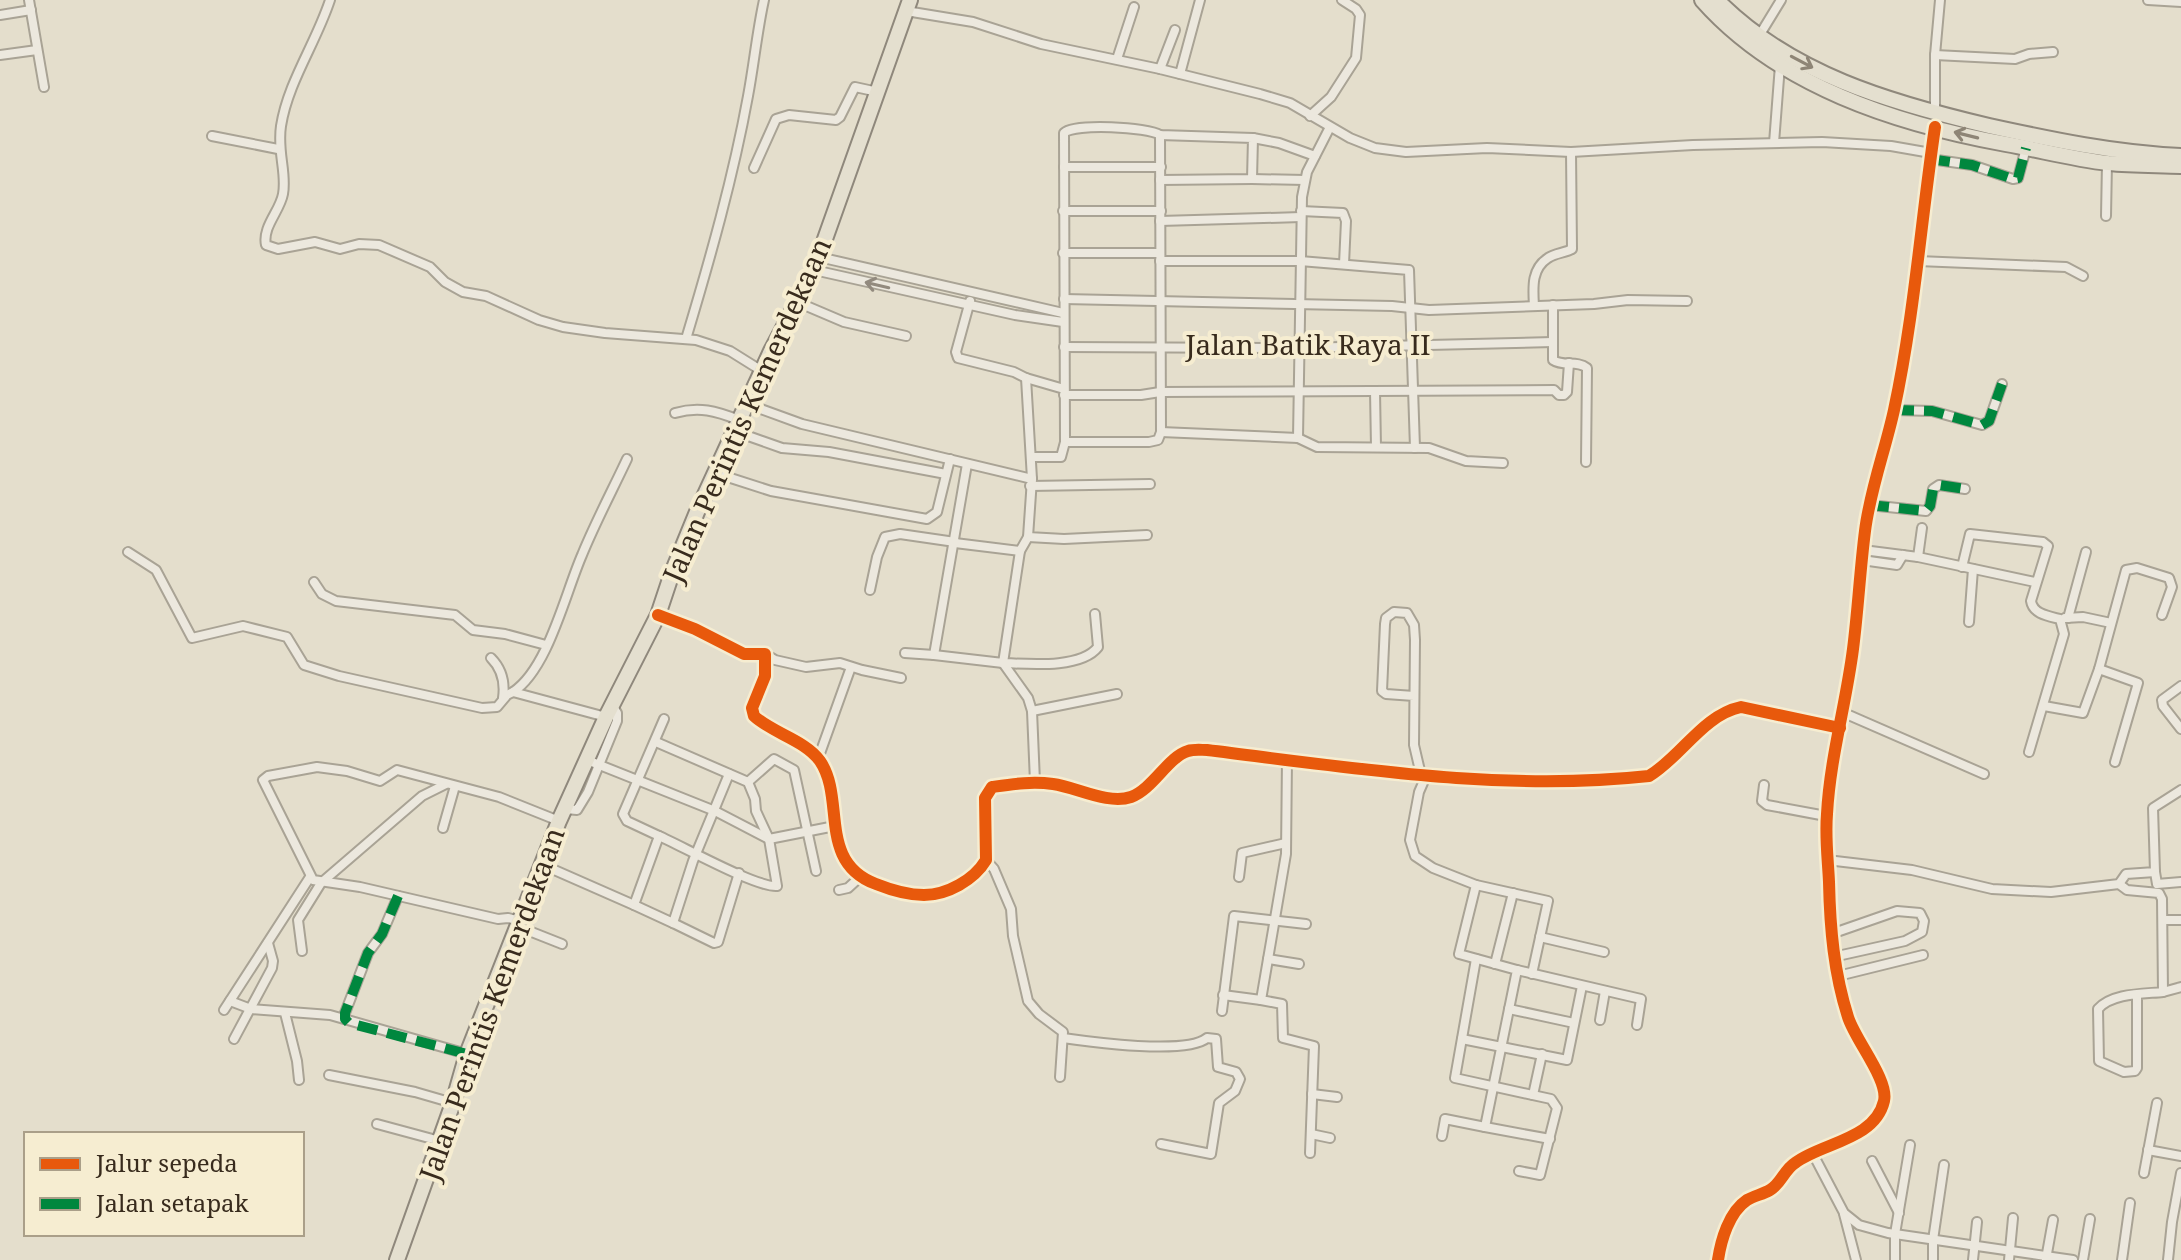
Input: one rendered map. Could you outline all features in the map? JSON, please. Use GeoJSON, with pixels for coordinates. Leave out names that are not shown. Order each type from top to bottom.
{"type":"FeatureCollection","features":[{"type":"Feature","properties":{"kind":"main road"},"geometry":{"type":"LineString","coordinates":[[1702,0],[1731,31],[1780,65],[1858,104],[1893,108],[1994,134],[2143,154],[2181,156]]}},
{"type":"Feature","properties":{"kind":"main road"},"geometry":{"type":"LineString","coordinates":[[1717,0],[1759,36],[1893,108]]}},
{"type":"Feature","properties":{"kind":"main road","name":"Jalan Perintis Kemerdekaan"},"geometry":{"type":"LineString","coordinates":[[397,1260],[453,1103],[467,1054],[562,815],[592,762],[609,711],[658,615],[672,573],[715,473],[816,264],[908,6]]}},
{"type":"Feature","properties":{"kind":"main road"},"geometry":{"type":"LineString","coordinates":[[1994,134],[2026,148],[2107,163],[2181,166]]}},
{"type":"Feature","properties":{"kind":"street"},"geometry":{"type":"LineString","coordinates":[[29,0],[44,87]]}},
{"type":"Feature","properties":{"kind":"street"},"geometry":{"type":"LineString","coordinates":[[330,0],[288,96],[278,149],[284,191],[281,204],[264,237],[266,245],[271,248],[315,242],[336,249],[359,244],[379,245],[430,267],[445,282],[463,292],[486,296],[563,327],[686,339],[730,351],[762,371]]}},
{"type":"Feature","properties":{"kind":"street"},"geometry":{"type":"LineString","coordinates":[[686,339],[711,258],[748,95],[764,0]]}},
{"type":"Feature","properties":{"kind":"street"},"geometry":{"type":"LineString","coordinates":[[1180,74],[1200,0]]}},
{"type":"Feature","properties":{"kind":"street"},"geometry":{"type":"LineString","coordinates":[[1310,116],[1331,97],[1356,58],[1360,15],[1342,0]]}},
{"type":"Feature","properties":{"kind":"street"},"geometry":{"type":"LineString","coordinates":[[1759,36],[1781,0]]}},
{"type":"Feature","properties":{"kind":"street"},"geometry":{"type":"LineString","coordinates":[[1718,1260],[1721,1244],[1735,1212],[1744,1202],[1775,1187],[1796,1161],[1862,1129],[1879,1114],[1885,1096],[1882,1083],[1852,1029],[1833,957],[1826,816],[1830,778],[1844,713],[1869,505],[1894,410],[1918,261],[1935,120],[1935,55],[1940,0]]}},
{"type":"Feature","properties":{"kind":"street"},"geometry":{"type":"LineString","coordinates":[[2148,0],[2181,2]]}},
{"type":"Feature","properties":{"kind":"street"},"geometry":{"type":"LineString","coordinates":[[908,6],[973,22],[1041,44],[1160,69],[1290,103],[1330,127],[1375,148],[1406,152],[1487,148],[1571,152],[1822,142],[1891,146],[1972,165],[2013,179],[2018,178],[2026,148]]}},
{"type":"Feature","properties":{"kind":"street"},"geometry":{"type":"LineString","coordinates":[[1117,59],[1134,7]]}},
{"type":"Feature","properties":{"kind":"street"},"geometry":{"type":"LineString","coordinates":[[0,15],[31,10]]}},
{"type":"Feature","properties":{"kind":"street"},"geometry":{"type":"LineString","coordinates":[[1160,69],[1175,30]]}},
{"type":"Feature","properties":{"kind":"street"},"geometry":{"type":"LineString","coordinates":[[0,55],[37,50]]}},
{"type":"Feature","properties":{"kind":"street"},"geometry":{"type":"LineString","coordinates":[[1935,55],[2015,59],[2053,52]]}},
{"type":"Feature","properties":{"kind":"street"},"geometry":{"type":"LineString","coordinates":[[1774,143],[1780,65]]}},
{"type":"Feature","properties":{"kind":"street"},"geometry":{"type":"LineString","coordinates":[[754,168],[776,119],[789,115],[836,120],[855,87],[878,92]]}},
{"type":"Feature","properties":{"kind":"street"},"geometry":{"type":"LineString","coordinates":[[1298,438],[1301,214],[1305,180],[1330,127]]}},
{"type":"Feature","properties":{"kind":"street"},"geometry":{"type":"LineString","coordinates":[[1031,457],[1061,457],[1065,442],[1064,133],[1070,128],[1146,130],[1160,135],[1253,138],[1279,143],[1315,156]]}},
{"type":"Feature","properties":{"kind":"street"},"geometry":{"type":"LineString","coordinates":[[1065,442],[1149,442],[1158,440],[1161,432],[1160,135]]}},
{"type":"Feature","properties":{"kind":"street"},"geometry":{"type":"LineString","coordinates":[[212,136],[278,149]]}},
{"type":"Feature","properties":{"kind":"street"},"geometry":{"type":"LineString","coordinates":[[1252,179],[1253,138]]}},
{"type":"Feature","properties":{"kind":"street"},"geometry":{"type":"LineString","coordinates":[[1534,306],[1535,272],[1548,258],[1572,249],[1571,152]]}},
{"type":"Feature","properties":{"kind":"street"},"geometry":{"type":"LineString","coordinates":[[2106,216],[2107,163]]}},
{"type":"Feature","properties":{"kind":"street"},"geometry":{"type":"LineString","coordinates":[[1064,167],[1161,167]]}},
{"type":"Feature","properties":{"kind":"street"},"geometry":{"type":"LineString","coordinates":[[1160,180],[1305,180]]}},
{"type":"Feature","properties":{"kind":"street"},"geometry":{"type":"LineString","coordinates":[[1063,211],[1160,216],[1343,213],[1346,221],[1344,264]]}},
{"type":"Feature","properties":{"kind":"street"},"geometry":{"type":"LineString","coordinates":[[1063,253],[1300,261],[1409,270],[1415,448]]}},
{"type":"Feature","properties":{"kind":"street"},"geometry":{"type":"LineString","coordinates":[[1918,261],[2066,267],[2083,276]]}},
{"type":"Feature","properties":{"kind":"street"},"geometry":{"type":"LineString","coordinates":[[816,264],[914,280],[1017,303],[1063,318]]}},
{"type":"Feature","properties":{"kind":"street"},"geometry":{"type":"LineString","coordinates":[[816,264],[909,292],[968,305],[1015,315],[1063,318]]}},
{"type":"Feature","properties":{"kind":"street"},"geometry":{"type":"LineString","coordinates":[[909,292],[914,280]]}},
{"type":"Feature","properties":{"kind":"street"},"geometry":{"type":"LineString","coordinates":[[972,293],[956,352],[958,358],[1014,372],[1064,392],[1141,395],[1160,392],[1554,390],[1564,395],[1567,392],[1569,363]]}},
{"type":"Feature","properties":{"kind":"street"},"geometry":{"type":"LineString","coordinates":[[1064,299],[1429,310],[1628,300],[1687,301]]}},
{"type":"Feature","properties":{"kind":"street"},"geometry":{"type":"LineString","coordinates":[[797,302],[844,322],[906,336]]}},
{"type":"Feature","properties":{"kind":"street"},"geometry":{"type":"LineString","coordinates":[[1015,315],[1017,303]]}},
{"type":"Feature","properties":{"kind":"street"},"geometry":{"type":"LineString","coordinates":[[1553,305],[1555,362],[1585,365],[1588,372],[1586,462]]}},
{"type":"Feature","properties":{"kind":"street","name":"Jalan Batik Raya II"},"geometry":{"type":"LineString","coordinates":[[1064,347],[1161,345],[1298,348],[1553,342]]}},
{"type":"Feature","properties":{"kind":"street"},"geometry":{"type":"LineString","coordinates":[[1026,378],[1031,457],[1028,537],[1020,551],[1003,663],[1028,698],[1032,711],[1035,782]]}},
{"type":"Feature","properties":{"kind":"street"},"geometry":{"type":"LineString","coordinates":[[1894,410],[1932,411],[1982,425],[1989,421],[2002,384]]}},
{"type":"Feature","properties":{"kind":"street"},"geometry":{"type":"LineString","coordinates":[[1375,391],[1376,447]]}},
{"type":"Feature","properties":{"kind":"street"},"geometry":{"type":"LineString","coordinates":[[747,404],[802,424],[950,459],[1031,482],[1150,484]]}},
{"type":"Feature","properties":{"kind":"street"},"geometry":{"type":"LineString","coordinates":[[675,413],[691,408],[704,409],[782,448],[829,452],[946,474]]}},
{"type":"Feature","properties":{"kind":"street"},"geometry":{"type":"LineString","coordinates":[[1161,432],[1298,438],[1317,447],[1429,448],[1466,461],[1503,463]]}},
{"type":"Feature","properties":{"kind":"street"},"geometry":{"type":"LineString","coordinates":[[128,552],[156,570],[191,637],[220,629],[243,626],[259,628],[287,637],[304,665],[339,676],[493,708],[526,681],[546,645],[582,553],[627,459]]}},
{"type":"Feature","properties":{"kind":"street"},"geometry":{"type":"LineString","coordinates":[[715,473],[771,491],[927,519],[937,512],[950,459]]}},
{"type":"Feature","properties":{"kind":"street"},"geometry":{"type":"LineString","coordinates":[[934,655],[967,464]]}},
{"type":"Feature","properties":{"kind":"street"},"geometry":{"type":"LineString","coordinates":[[1869,505],[1926,511],[1933,489],[1939,485],[1965,489]]}},
{"type":"Feature","properties":{"kind":"street"},"geometry":{"type":"LineString","coordinates":[[1918,557],[1922,528]]}},
{"type":"Feature","properties":{"kind":"street"},"geometry":{"type":"LineString","coordinates":[[870,590],[885,537],[900,534],[1020,551]]}},
{"type":"Feature","properties":{"kind":"street"},"geometry":{"type":"LineString","coordinates":[[1962,567],[1970,534],[2043,542],[2048,549],[2035,582],[2032,606],[2038,612],[2064,618],[2093,618],[2111,623]]}},
{"type":"Feature","properties":{"kind":"street"},"geometry":{"type":"LineString","coordinates":[[1028,537],[1064,539],[1147,535]]}},
{"type":"Feature","properties":{"kind":"street"},"geometry":{"type":"LineString","coordinates":[[1863,550],[1918,557],[2035,582]]}},
{"type":"Feature","properties":{"kind":"street"},"geometry":{"type":"LineString","coordinates":[[2029,752],[2064,634],[2064,618],[2086,552]]}},
{"type":"Feature","properties":{"kind":"street"},"geometry":{"type":"LineString","coordinates":[[1862,560],[1897,565],[1903,555]]}},
{"type":"Feature","properties":{"kind":"street"},"geometry":{"type":"LineString","coordinates":[[2044,706],[2083,713],[2099,669],[2124,572],[2131,568],[2169,578],[2172,587],[2162,615]]}},
{"type":"Feature","properties":{"kind":"street"},"geometry":{"type":"LineString","coordinates":[[1969,622],[1973,569]]}},
{"type":"Feature","properties":{"kind":"street"},"geometry":{"type":"LineString","coordinates":[[314,582],[322,594],[336,601],[455,615],[473,630],[505,634],[546,645]]}},
{"type":"Feature","properties":{"kind":"street"},"geometry":{"type":"LineString","coordinates":[[1414,696],[1382,691],[1385,624],[1386,618],[1394,612],[1407,613],[1414,625],[1414,696],[1414,745],[1423,776],[1410,840],[1415,856],[1433,868],[1476,885],[1548,901],[1532,974]]}},
{"type":"Feature","properties":{"kind":"street"},"geometry":{"type":"LineString","coordinates":[[905,653],[1003,663],[1052,664],[1091,654],[1098,647],[1095,614]]}},
{"type":"Feature","properties":{"kind":"street"},"geometry":{"type":"LineString","coordinates":[[658,615],[695,629],[744,654],[765,654],[775,660],[806,667],[837,663],[901,678]]}},
{"type":"Feature","properties":{"kind":"street"},"geometry":{"type":"LineString","coordinates":[[765,654],[765,679],[752,712],[757,719],[812,752],[818,759],[850,869],[860,877],[890,889],[927,895],[959,885],[974,875],[986,860],[987,791],[992,787],[1035,782],[1124,799],[1138,794],[1189,750],[1423,776],[1525,783],[1649,776],[1729,710],[1741,707],[1840,728]]}},
{"type":"Feature","properties":{"kind":"street"},"geometry":{"type":"LineString","coordinates":[[491,658],[500,670],[503,699]]}},
{"type":"Feature","properties":{"kind":"street"},"geometry":{"type":"LineString","coordinates":[[818,759],[851,667]]}},
{"type":"Feature","properties":{"kind":"street"},"geometry":{"type":"LineString","coordinates":[[2099,669],[2138,683],[2115,762]]}},
{"type":"Feature","properties":{"kind":"street"},"geometry":{"type":"LineString","coordinates":[[2181,686],[2162,700],[2163,706],[2181,729]]}},
{"type":"Feature","properties":{"kind":"street"},"geometry":{"type":"LineString","coordinates":[[513,692],[609,711]]}},
{"type":"Feature","properties":{"kind":"street"},"geometry":{"type":"LineString","coordinates":[[1032,711],[1117,694]]}},
{"type":"Feature","properties":{"kind":"street"},"geometry":{"type":"LineString","coordinates":[[1844,713],[1984,774]]}},
{"type":"Feature","properties":{"kind":"street"},"geometry":{"type":"LineString","coordinates":[[656,742],[748,782],[756,811],[769,839],[777,886],[739,873],[623,817],[664,719]]}},
{"type":"Feature","properties":{"kind":"street"},"geometry":{"type":"LineString","coordinates":[[1261,1000],[1286,843],[1287,759]]}},
{"type":"Feature","properties":{"kind":"street"},"geometry":{"type":"LineString","coordinates":[[748,782],[770,760],[778,760],[795,773],[816,871]]}},
{"type":"Feature","properties":{"kind":"street"},"geometry":{"type":"LineString","coordinates":[[592,762],[715,811],[769,839],[835,826]]}},
{"type":"Feature","properties":{"kind":"street"},"geometry":{"type":"LineString","coordinates":[[316,880],[263,783],[265,777],[317,767],[378,780],[397,770],[562,815]]}},
{"type":"Feature","properties":{"kind":"street"},"geometry":{"type":"LineString","coordinates":[[673,923],[696,853],[729,774]]}},
{"type":"Feature","properties":{"kind":"street"},"geometry":{"type":"LineString","coordinates":[[443,828],[446,783]]}},
{"type":"Feature","properties":{"kind":"street"},"geometry":{"type":"LineString","coordinates":[[224,1010],[288,912],[316,880],[422,796],[446,783]]}},
{"type":"Feature","properties":{"kind":"street"},"geometry":{"type":"LineString","coordinates":[[1764,785],[1762,801],[1767,805],[1826,816]]}},
{"type":"Feature","properties":{"kind":"street"},"geometry":{"type":"LineString","coordinates":[[2163,992],[2162,899],[2155,872],[2153,808],[2181,790]]}},
{"type":"Feature","properties":{"kind":"street"},"geometry":{"type":"LineString","coordinates":[[748,827],[756,811]]}},
{"type":"Feature","properties":{"kind":"street"},"geometry":{"type":"LineString","coordinates":[[634,905],[659,836]]}},
{"type":"Feature","properties":{"kind":"street"},"geometry":{"type":"LineString","coordinates":[[1239,877],[1242,853],[1286,843]]}},
{"type":"Feature","properties":{"kind":"street"},"geometry":{"type":"LineString","coordinates":[[986,860],[994,869],[1011,909],[1013,936],[1028,1001],[1039,1014],[1061,1030],[1060,1077]]}},
{"type":"Feature","properties":{"kind":"street"},"geometry":{"type":"LineString","coordinates":[[1827,860],[1912,870],[1992,889],[2051,892],[2119,884],[2127,890],[2158,888],[2181,882]]}},
{"type":"Feature","properties":{"kind":"street"},"geometry":{"type":"LineString","coordinates":[[543,865],[714,943],[718,942],[739,873]]}},
{"type":"Feature","properties":{"kind":"street"},"geometry":{"type":"LineString","coordinates":[[2119,884],[2126,874],[2155,872]]}},
{"type":"Feature","properties":{"kind":"street"},"geometry":{"type":"LineString","coordinates":[[839,890],[848,888],[860,877]]}},
{"type":"Feature","properties":{"kind":"street"},"geometry":{"type":"LineString","coordinates":[[316,880],[498,919],[508,918],[562,944]]}},
{"type":"Feature","properties":{"kind":"street"},"geometry":{"type":"LineString","coordinates":[[302,951],[298,920],[316,880]]}},
{"type":"Feature","properties":{"kind":"street"},"geometry":{"type":"LineString","coordinates":[[1476,885],[1459,954],[1641,999],[1637,1025]]}},
{"type":"Feature","properties":{"kind":"street"},"geometry":{"type":"LineString","coordinates":[[1495,964],[1513,893]]}},
{"type":"Feature","properties":{"kind":"street"},"geometry":{"type":"LineString","coordinates":[[345,1019],[368,953],[382,934],[398,896]]}},
{"type":"Feature","properties":{"kind":"street"},"geometry":{"type":"LineString","coordinates":[[1831,934],[1897,911],[1920,913],[1924,921],[1922,932],[1905,941],[1833,957]]}},
{"type":"Feature","properties":{"kind":"street"},"geometry":{"type":"LineString","coordinates":[[288,912],[298,920]]}},
{"type":"Feature","properties":{"kind":"street"},"geometry":{"type":"LineString","coordinates":[[1222,1011],[1234,916],[1306,924]]}},
{"type":"Feature","properties":{"kind":"street"},"geometry":{"type":"LineString","coordinates":[[2163,920],[2181,920]]}},
{"type":"Feature","properties":{"kind":"street"},"geometry":{"type":"LineString","coordinates":[[1540,937],[1604,952]]}},
{"type":"Feature","properties":{"kind":"street"},"geometry":{"type":"LineString","coordinates":[[234,1039],[272,968],[268,943]]}},
{"type":"Feature","properties":{"kind":"street"},"geometry":{"type":"LineString","coordinates":[[1838,976],[1923,955]]}},
{"type":"Feature","properties":{"kind":"street"},"geometry":{"type":"LineString","coordinates":[[1268,959],[1299,964]]}},
{"type":"Feature","properties":{"kind":"street"},"geometry":{"type":"LineString","coordinates":[[1476,959],[1455,1078],[1551,1099],[1557,1108],[1540,1175],[1519,1171]]}},
{"type":"Feature","properties":{"kind":"street"},"geometry":{"type":"LineString","coordinates":[[1485,1127],[1517,970]]}},
{"type":"Feature","properties":{"kind":"street"},"geometry":{"type":"LineString","coordinates":[[1462,1039],[1567,1060],[1582,986]]}},
{"type":"Feature","properties":{"kind":"street"},"geometry":{"type":"LineString","coordinates":[[2137,995],[2137,1068],[2124,1072],[2099,1061],[2098,1009],[2104,1002],[2137,995],[2163,992],[2181,987]]}},
{"type":"Feature","properties":{"kind":"street"},"geometry":{"type":"LineString","coordinates":[[1600,1020],[1605,991]]}},
{"type":"Feature","properties":{"kind":"street"},"geometry":{"type":"LineString","coordinates":[[1223,995],[1282,1004],[1283,1038],[1314,1046],[1310,1153]]}},
{"type":"Feature","properties":{"kind":"street"},"geometry":{"type":"LineString","coordinates":[[230,1001],[251,1009],[330,1015],[349,1023],[467,1054]]}},
{"type":"Feature","properties":{"kind":"street"},"geometry":{"type":"LineString","coordinates":[[1509,1009],[1574,1023]]}},
{"type":"Feature","properties":{"kind":"street"},"geometry":{"type":"LineString","coordinates":[[285,1013],[299,1080]]}},
{"type":"Feature","properties":{"kind":"street"},"geometry":{"type":"LineString","coordinates":[[1063,1038],[1106,1044],[1180,1046],[1200,1044],[1207,1038],[1216,1039],[1218,1067],[1236,1072],[1240,1079],[1235,1091],[1219,1103],[1211,1154],[1161,1144]]}},
{"type":"Feature","properties":{"kind":"street"},"geometry":{"type":"LineString","coordinates":[[1533,1095],[1542,1054]]}},
{"type":"Feature","properties":{"kind":"street"},"geometry":{"type":"LineString","coordinates":[[329,1075],[453,1103]]}},
{"type":"Feature","properties":{"kind":"street"},"geometry":{"type":"LineString","coordinates":[[1312,1094],[1337,1097]]}},
{"type":"Feature","properties":{"kind":"street"},"geometry":{"type":"LineString","coordinates":[[2144,1173],[2157,1103]]}},
{"type":"Feature","properties":{"kind":"street"},"geometry":{"type":"LineString","coordinates":[[1442,1136],[1445,1119],[1550,1139]]}},
{"type":"Feature","properties":{"kind":"street"},"geometry":{"type":"LineString","coordinates":[[377,1124],[440,1141]]}},
{"type":"Feature","properties":{"kind":"street"},"geometry":{"type":"LineString","coordinates":[[1311,1134],[1330,1138]]}},
{"type":"Feature","properties":{"kind":"street"},"geometry":{"type":"LineString","coordinates":[[1895,1260],[1895,1234],[1910,1145]]}},
{"type":"Feature","properties":{"kind":"street"},"geometry":{"type":"LineString","coordinates":[[2148,1150],[2181,1156]]}},
{"type":"Feature","properties":{"kind":"street"},"geometry":{"type":"LineString","coordinates":[[1813,1154],[1844,1213],[1856,1260]]}},
{"type":"Feature","properties":{"kind":"street"},"geometry":{"type":"LineString","coordinates":[[1872,1161],[1899,1213]]}},
{"type":"Feature","properties":{"kind":"street"},"geometry":{"type":"LineString","coordinates":[[1933,1260],[1944,1165]]}},
{"type":"Feature","properties":{"kind":"street"},"geometry":{"type":"LineString","coordinates":[[2168,1260],[2181,1173]]}},
{"type":"Feature","properties":{"kind":"street"},"geometry":{"type":"LineString","coordinates":[[2122,1260],[2130,1203]]}},
{"type":"Feature","properties":{"kind":"street"},"geometry":{"type":"LineString","coordinates":[[1844,1213],[1859,1225],[1895,1234],[1973,1246],[2010,1256],[2073,1260]]}},
{"type":"Feature","properties":{"kind":"street"},"geometry":{"type":"LineString","coordinates":[[2010,1256],[2013,1218]]}},
{"type":"Feature","properties":{"kind":"street"},"geometry":{"type":"LineString","coordinates":[[2083,1260],[2090,1219]]}},
{"type":"Feature","properties":{"kind":"street"},"geometry":{"type":"LineString","coordinates":[[2046,1258],[2053,1220]]}},
{"type":"Feature","properties":{"kind":"street"},"geometry":{"type":"LineString","coordinates":[[1973,1260],[1977,1222]]}},
{"type":"Feature","properties":{"kind":"marked path"},"geometry":{"type":"LineString","coordinates":[[1930,159],[1972,165],[2013,179],[2018,178],[2026,148]]}},
{"type":"Feature","properties":{"kind":"marked path"},"geometry":{"type":"LineString","coordinates":[[1894,410],[1932,411],[1982,425],[1989,421],[2002,384]]}},
{"type":"Feature","properties":{"kind":"marked path"},"geometry":{"type":"LineString","coordinates":[[1869,505],[1926,511],[1933,489],[1939,485],[1965,489]]}},
{"type":"Feature","properties":{"kind":"marked path"},"geometry":{"type":"LineString","coordinates":[[398,896],[382,934],[368,953],[345,1019],[349,1023],[467,1054]]}},
{"type":"Feature","properties":{"kind":"cycle path"},"geometry":{"type":"LineString","coordinates":[[1718,1260],[1727,1227],[1741,1205],[1774,1187],[1791,1166],[1806,1156],[1859,1132],[1879,1114],[1884,1101],[1877,1071],[1848,1017],[1839,984],[1832,934],[1826,823],[1831,772],[1853,649],[1867,516],[1901,375],[1935,127]]}},
{"type":"Feature","properties":{"kind":"cycle path"},"geometry":{"type":"LineString","coordinates":[[658,615],[695,629],[744,654],[765,654],[765,676],[752,708],[754,716],[806,748],[820,761],[827,776],[839,845],[846,861],[858,874],[876,884],[918,895],[942,892],[959,885],[986,860],[985,798],[992,787],[1045,783],[1122,799],[1139,793],[1181,754],[1190,750],[1428,776],[1483,780],[1594,780],[1649,776],[1715,718],[1741,707],[1840,728]]}}]}
